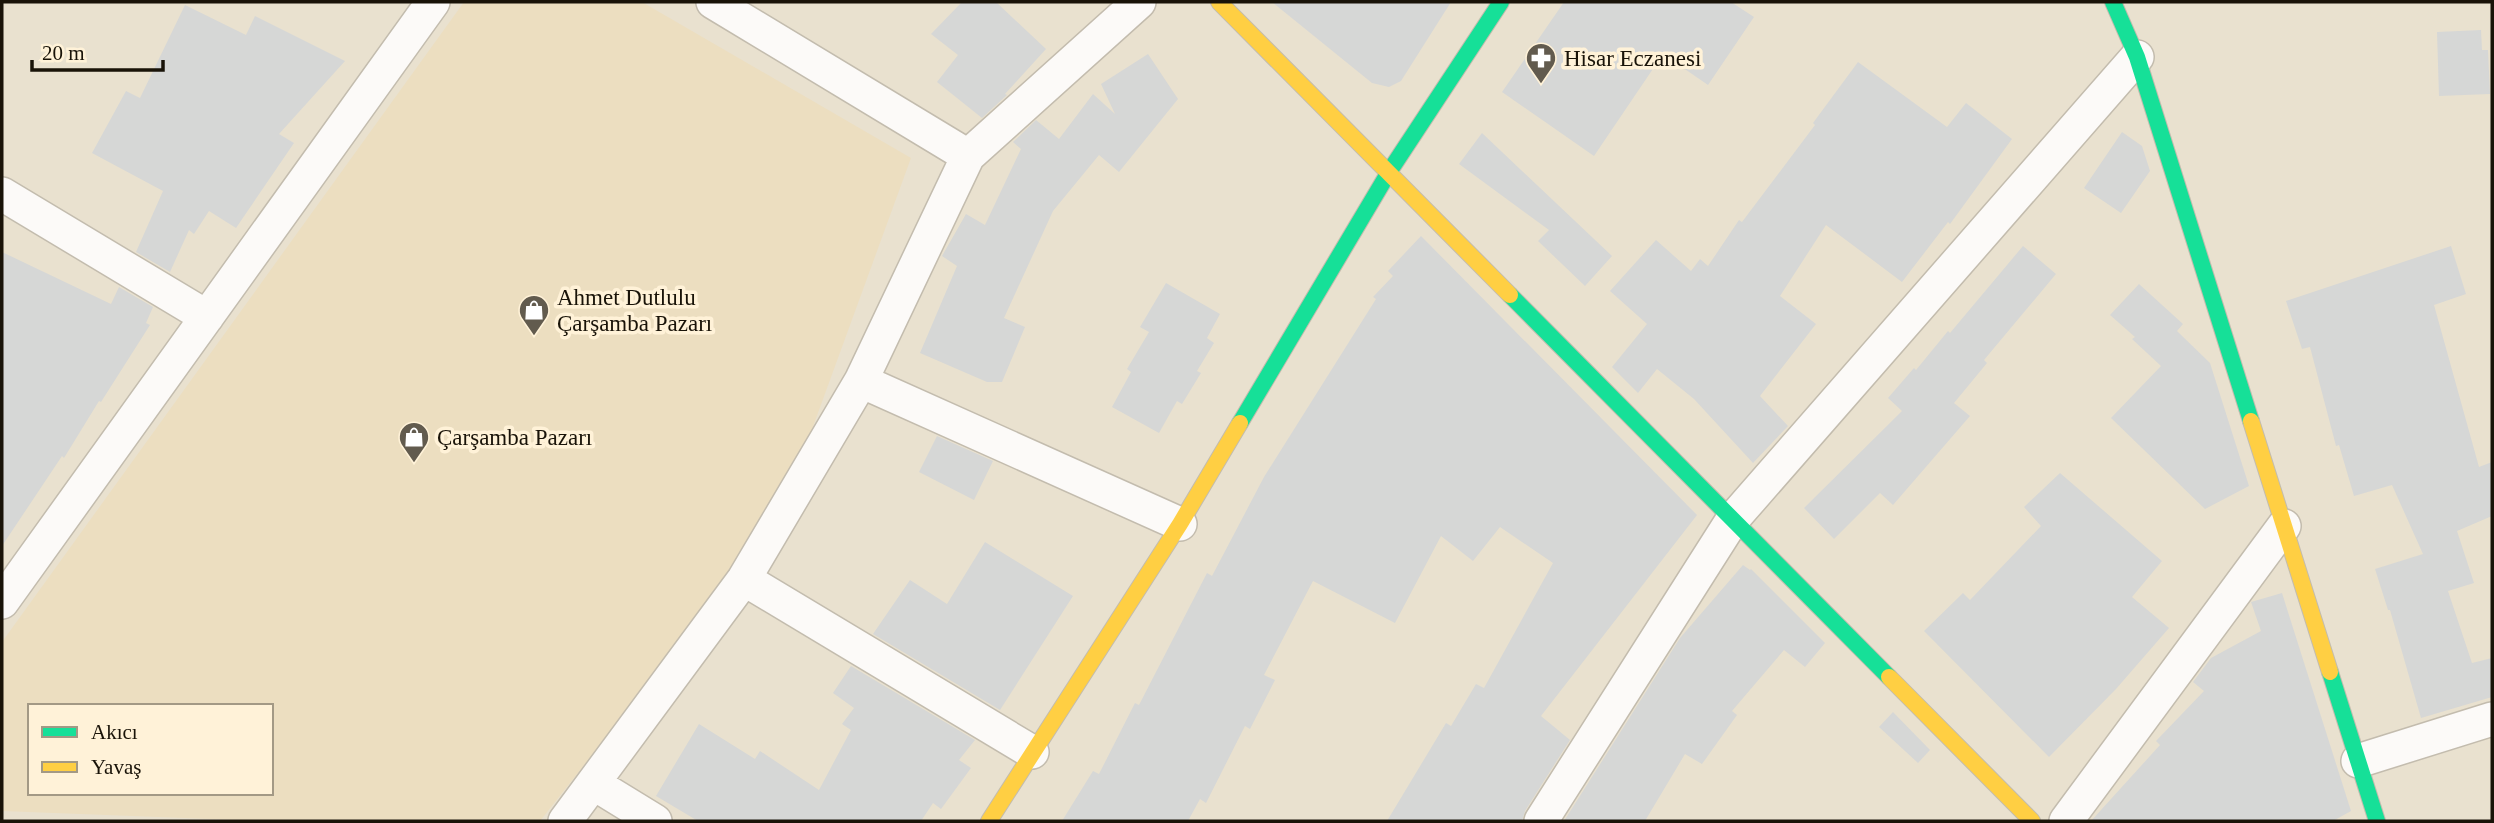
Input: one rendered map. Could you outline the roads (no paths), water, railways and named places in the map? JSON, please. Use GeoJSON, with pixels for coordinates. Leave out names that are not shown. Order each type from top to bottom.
{"type":"FeatureCollection","features":[{"type":"Feature","properties":{"kind":"street"},"geometry":{"type":"LineString","coordinates":[[2,602],[433,2]]}},
{"type":"Feature","properties":{"kind":"street"},"geometry":{"type":"LineString","coordinates":[[565,821],[744,579],[861,382],[968,156],[1139,2]]}},
{"type":"Feature","properties":{"kind":"street"},"geometry":{"type":"LineString","coordinates":[[1219,2],[2032,821]]}},
{"type":"Feature","properties":{"kind":"street"},"geometry":{"type":"LineString","coordinates":[[989,821],[1180,524],[1389,172],[1501,2]]}},
{"type":"Feature","properties":{"kind":"street"},"geometry":{"type":"LineString","coordinates":[[2113,2],[2137,57],[2377,821]]}},
{"type":"Feature","properties":{"kind":"street"},"geometry":{"type":"LineString","coordinates":[[733,6],[968,156]]}},
{"type":"Feature","properties":{"kind":"street"},"geometry":{"type":"LineString","coordinates":[[1541,821],[1732,519],[2137,57]]}},
{"type":"Feature","properties":{"kind":"street"},"geometry":{"type":"LineString","coordinates":[[2,194],[207,317]]}},
{"type":"Feature","properties":{"kind":"street"},"geometry":{"type":"LineString","coordinates":[[861,382],[1180,524]]}},
{"type":"Feature","properties":{"kind":"street"},"geometry":{"type":"LineString","coordinates":[[2066,821],[2284,526]]}},
{"type":"Feature","properties":{"kind":"street"},"geometry":{"type":"LineString","coordinates":[[744,579],[1032,752]]}},
{"type":"Feature","properties":{"kind":"street"},"geometry":{"type":"LineString","coordinates":[[2358,761],[2492,719]]}},
{"type":"Feature","properties":{"kind":"street"},"geometry":{"type":"LineString","coordinates":[[593,783],[655,821]]}},
{"type":"Feature","properties":{"kind":"place","name":"Hisar Eczanesi"},"geometry":{"type":"Point","coordinates":[1541,85]}},
{"type":"Feature","properties":{"kind":"place","name":"Ahmet Dutlulu Çarşamba Pazarı"},"geometry":{"type":"Point","coordinates":[534,337]}},
{"type":"Feature","properties":{"kind":"place","name":"Çarşamba Pazarı"},"geometry":{"type":"Point","coordinates":[414,464]}}]}
